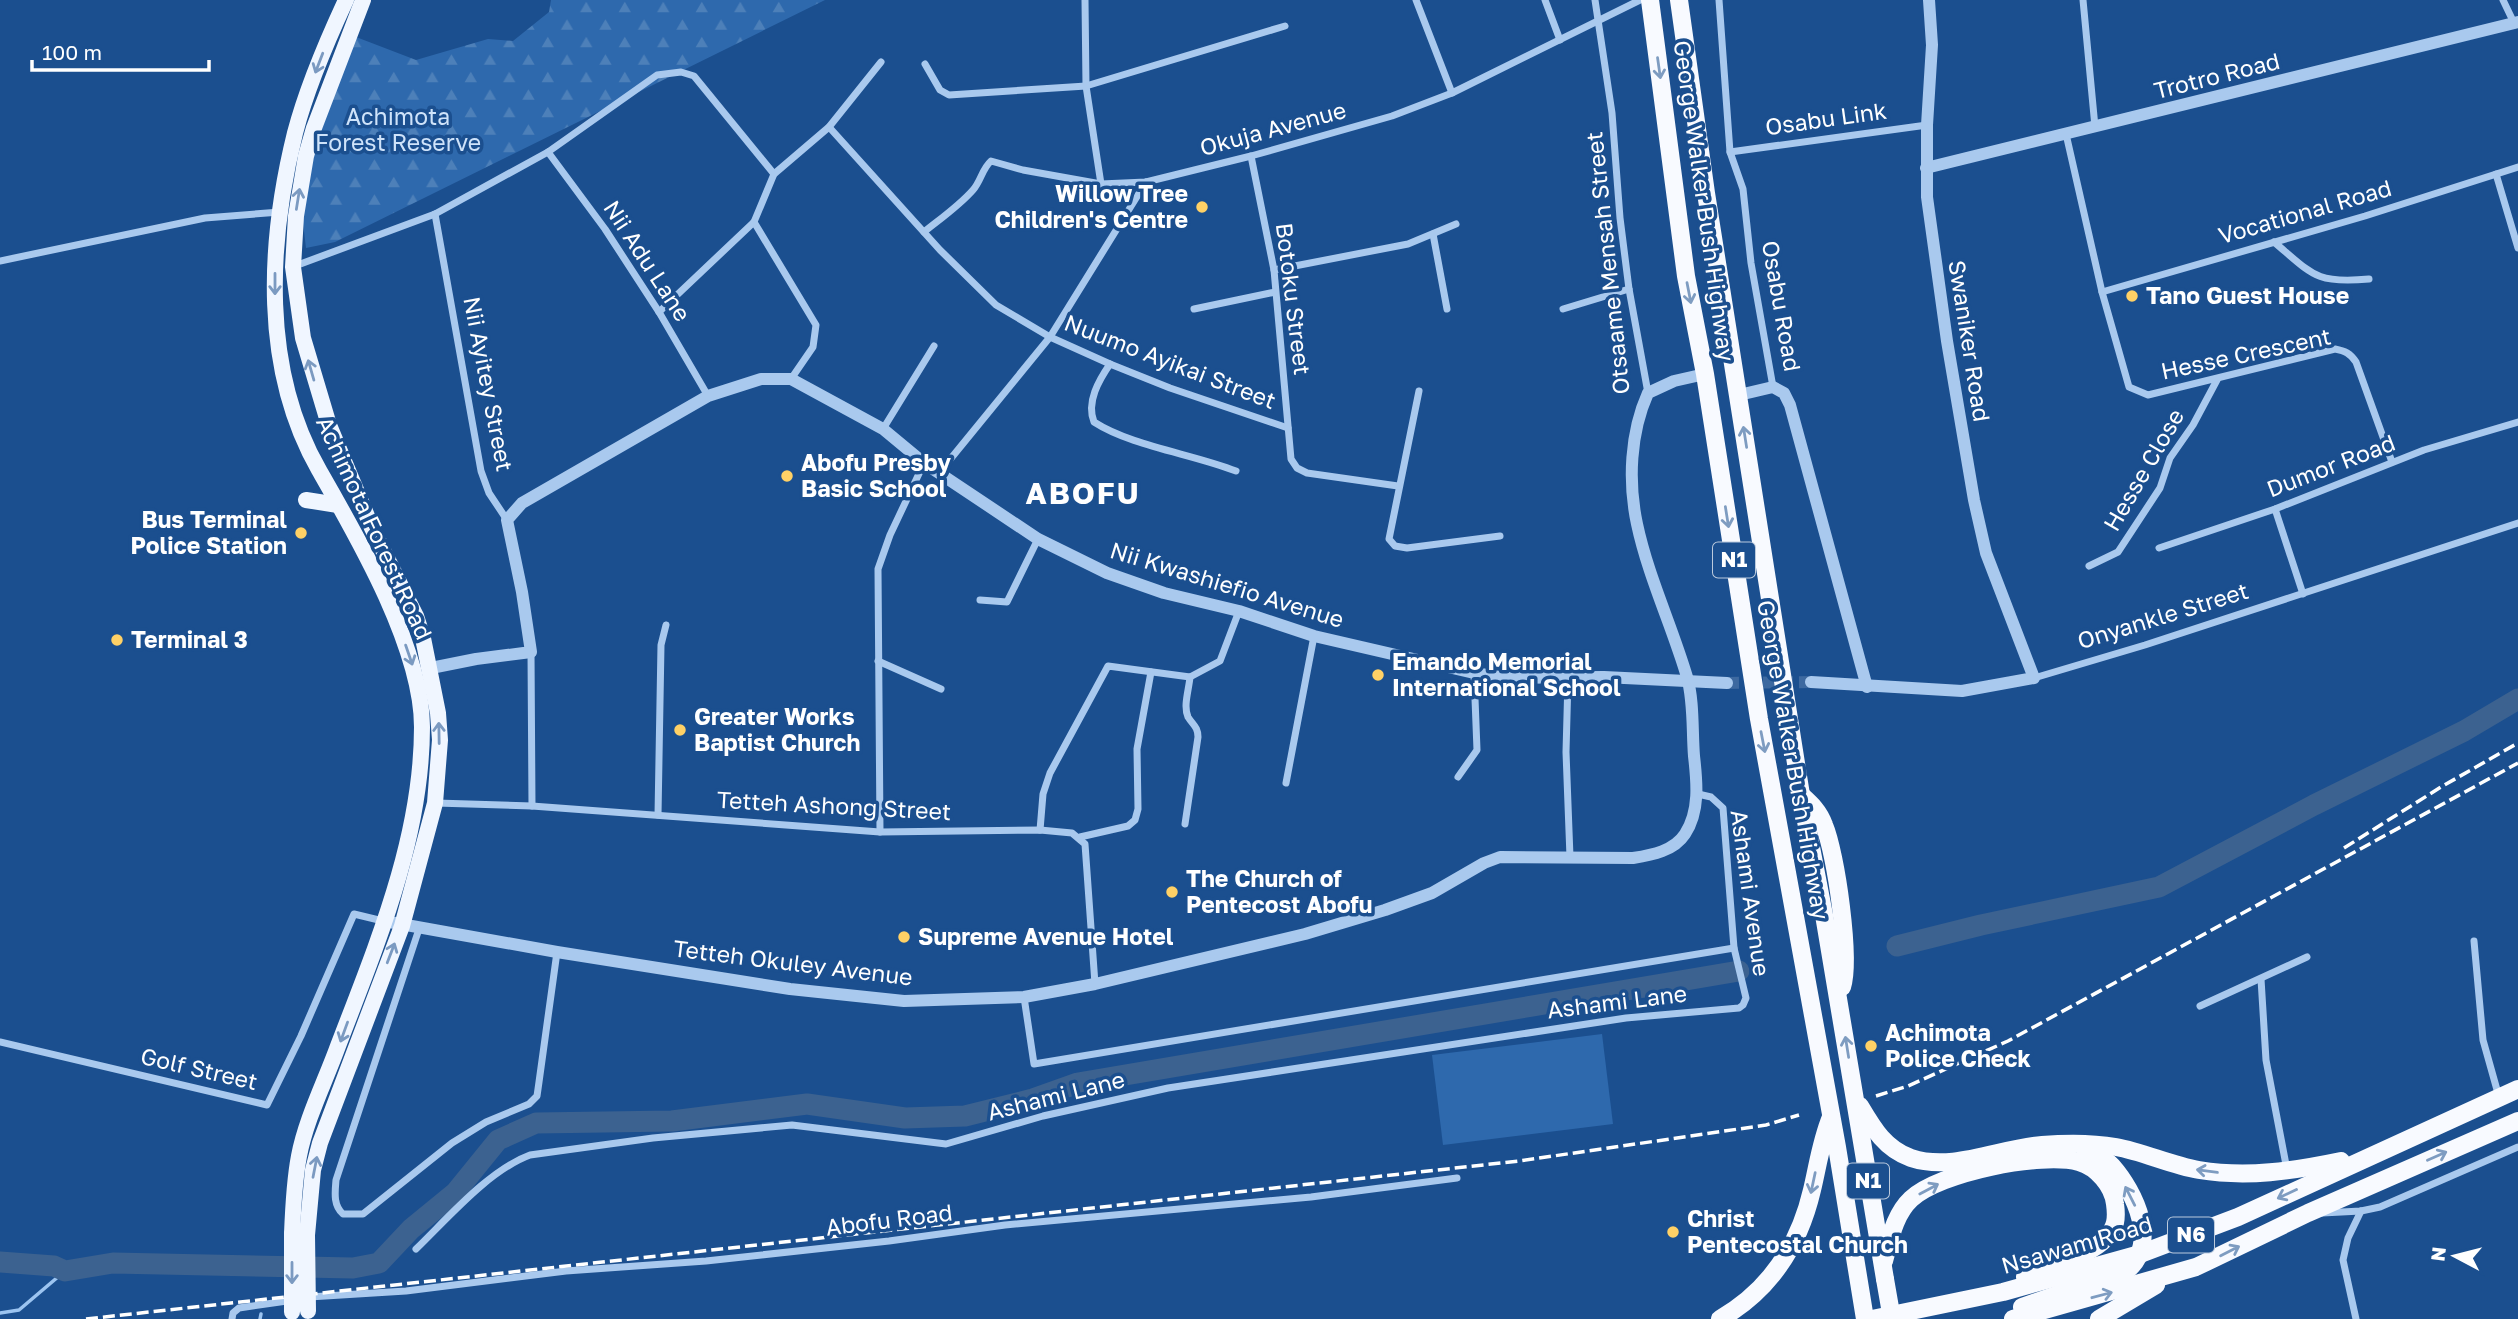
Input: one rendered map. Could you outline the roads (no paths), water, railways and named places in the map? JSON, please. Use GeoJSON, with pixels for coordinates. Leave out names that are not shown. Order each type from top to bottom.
{"type":"FeatureCollection","features":[{"type":"Feature","properties":{"kind":"highway","name":"George Walker Bush Highway"},"geometry":{"type":"LineString","coordinates":[[1650,0],[1686,276],[1705,374],[1759,719],[1865,1319]]}},
{"type":"Feature","properties":{"kind":"highway","name":"George Walker Bush Highway"},"geometry":{"type":"LineString","coordinates":[[1679,0],[1696,130],[1801,795],[1816,808],[1825,826],[1836,876],[1845,963],[1844,980],[1838,997],[1855,1097]]}},
{"type":"Feature","properties":{"kind":"highway","name":"Nsawam Road"},"geometry":{"type":"LineString","coordinates":[[1872,1319],[2003,1292],[2140,1254],[2238,1217],[2518,1089]]}},
{"type":"Feature","properties":{"kind":"highway"},"geometry":{"type":"LineString","coordinates":[[1855,1097],[1874,1130],[1891,1148],[1911,1158],[1948,1162],[2039,1145],[2081,1145],[2117,1147],[2198,1170],[2255,1174],[2287,1171],[2371,1155]]}},
{"type":"Feature","properties":{"kind":"highway","name":"N1"},"geometry":{"type":"LineString","coordinates":[[1855,1097],[1892,1319]]}},
{"type":"Feature","properties":{"kind":"highway"},"geometry":{"type":"LineString","coordinates":[[1720,1319],[1751,1299],[1770,1280],[1786,1258],[1806,1213],[1822,1140],[1831,1117]]}},
{"type":"Feature","properties":{"kind":"highway","name":"N6"},"geometry":{"type":"LineString","coordinates":[[2013,1319],[2167,1277],[2215,1259],[2308,1213],[2518,1121]]}},
{"type":"Feature","properties":{"kind":"highway"},"geometry":{"type":"LineString","coordinates":[[2004,1319],[2032,1302],[2126,1271],[2134,1265],[2140,1254],[2143,1230],[2130,1195],[2110,1164],[2081,1145]]}},
{"type":"Feature","properties":{"kind":"highway"},"geometry":{"type":"LineString","coordinates":[[1884,1272],[1898,1215],[1911,1199],[1928,1188],[1955,1176],[2001,1165],[2060,1160],[2080,1162],[2093,1169],[2107,1183],[2115,1199],[2117,1218],[2113,1230],[2104,1241],[2033,1273],[2003,1292]]}},
{"type":"Feature","properties":{"kind":"highway"},"geometry":{"type":"LineString","coordinates":[[2099,1319],[2141,1296],[2167,1277]]}},
{"type":"Feature","properties":{"kind":"main road","name":"Achimota Forest Road"},"geometry":{"type":"LineString","coordinates":[[300,1315],[300,1154],[384,921],[406,850],[419,783],[422,726],[421,705],[406,645],[385,596],[317,468],[299,425],[281,363],[275,288],[280,212],[295,132],[325,48],[346,0]]}},
{"type":"Feature","properties":{"kind":"main road","name":"Achimota Forest Road"},"geometry":{"type":"LineString","coordinates":[[300,1235],[320,1143],[402,926],[435,803],[440,740],[431,668],[416,616],[372,528],[329,425],[303,338],[293,267],[296,216],[306,156],[363,0]]}},
{"type":"Feature","properties":{"kind":"main road"},"geometry":{"type":"LineString","coordinates":[[306,500],[338,505]]}},
{"type":"Feature","properties":{"kind":"street"},"geometry":{"type":"LineString","coordinates":[[1085,0],[1086,86],[1101,184]]}},
{"type":"Feature","properties":{"kind":"street"},"geometry":{"type":"LineString","coordinates":[[1416,0],[1452,93]]}},
{"type":"Feature","properties":{"kind":"street"},"geometry":{"type":"LineString","coordinates":[[1545,0],[1560,40]]}},
{"type":"Feature","properties":{"kind":"street","name":"Otsaame Mensah Street"},"geometry":{"type":"LineString","coordinates":[[1594,0],[1612,113],[1620,218],[1629,289],[1648,393],[1640,412],[1634,448],[1633,500],[1638,526],[1688,680]]}},
{"type":"Feature","properties":{"kind":"street","name":"Okuja Avenue"},"geometry":{"type":"LineString","coordinates":[[923,232],[973,190],[985,166],[991,161],[1023,170],[1101,184],[1146,182],[1251,156],[1392,116],[1452,93],[1640,0]]}},
{"type":"Feature","properties":{"kind":"street","name":"Osabu Road"},"geometry":{"type":"LineString","coordinates":[[1719,0],[1730,152],[1743,189],[1751,263],[1773,387],[1784,393],[1790,405],[1867,687]]}},
{"type":"Feature","properties":{"kind":"street","name":"Swaniker Road"},"geometry":{"type":"LineString","coordinates":[[1929,0],[1932,45],[1927,125],[1927,197],[1947,341],[1974,500],[1986,553],[2034,677]]}},
{"type":"Feature","properties":{"kind":"street"},"geometry":{"type":"LineString","coordinates":[[2083,0],[2095,127]]}},
{"type":"Feature","properties":{"kind":"street"},"geometry":{"type":"LineString","coordinates":[[2503,0],[2516,22]]}},
{"type":"Feature","properties":{"kind":"street","name":"Trotro Road"},"geometry":{"type":"LineString","coordinates":[[1926,168],[2516,22]]}},
{"type":"Feature","properties":{"kind":"street"},"geometry":{"type":"LineString","coordinates":[[925,64],[940,90],[949,96],[1086,86],[1285,26]]}},
{"type":"Feature","properties":{"kind":"street"},"geometry":{"type":"LineString","coordinates":[[659,313],[754,222],[774,174],[829,127],[881,62]]}},
{"type":"Feature","properties":{"kind":"street"},"geometry":{"type":"LineString","coordinates":[[293,267],[435,214],[548,152],[652,77],[668,73],[687,72],[694,76],[774,174]]}},
{"type":"Feature","properties":{"kind":"street","name":"Osabu Link"},"geometry":{"type":"LineString","coordinates":[[1730,152],[1927,125]]}},
{"type":"Feature","properties":{"kind":"street","name":"Nuumo Ayikai Street"},"geometry":{"type":"LineString","coordinates":[[829,127],[923,232],[996,305],[1050,337],[1110,365],[1288,428]]}},
{"type":"Feature","properties":{"kind":"street","name":"Hesse Crescent"},"geometry":{"type":"LineString","coordinates":[[2066,134],[2102,292],[2127,382],[2132,390],[2148,395],[2335,349],[2345,351],[2356,362],[2392,462]]}},
{"type":"Feature","properties":{"kind":"street","name":"Nii Adu Lane"},"geometry":{"type":"LineString","coordinates":[[548,152],[605,229],[708,396]]}},
{"type":"Feature","properties":{"kind":"street","name":"Botoku Street"},"geometry":{"type":"LineString","coordinates":[[1251,156],[1274,270],[1291,459],[1297,468],[1307,472],[1398,486]]}},
{"type":"Feature","properties":{"kind":"street","name":"Vocational Road"},"geometry":{"type":"LineString","coordinates":[[2102,292],[2518,167]]}},
{"type":"Feature","properties":{"kind":"street"},"geometry":{"type":"LineString","coordinates":[[2496,174],[2518,248]]}},
{"type":"Feature","properties":{"kind":"street"},"geometry":{"type":"LineString","coordinates":[[939,473],[1050,337],[1146,182]]}},
{"type":"Feature","properties":{"kind":"street"},"geometry":{"type":"LineString","coordinates":[[0,261],[205,218],[280,212]]}},
{"type":"Feature","properties":{"kind":"street","name":"Nii Ayitey Street"},"geometry":{"type":"LineString","coordinates":[[435,214],[481,471],[489,493],[507,520],[522,592],[531,652],[531,806]]}},
{"type":"Feature","properties":{"kind":"street"},"geometry":{"type":"LineString","coordinates":[[507,520],[522,503],[708,396],[761,379],[790,379],[813,347],[816,325],[754,222]]}},
{"type":"Feature","properties":{"kind":"street"},"geometry":{"type":"LineString","coordinates":[[1274,270],[1408,244],[1456,224]]}},
{"type":"Feature","properties":{"kind":"street"},"geometry":{"type":"LineString","coordinates":[[1433,234],[1447,309]]}},
{"type":"Feature","properties":{"kind":"street"},"geometry":{"type":"LineString","coordinates":[[2274,242],[2311,273],[2322,278],[2341,281],[2369,279]]}},
{"type":"Feature","properties":{"kind":"street"},"geometry":{"type":"LineString","coordinates":[[1563,309],[1629,289]]}},
{"type":"Feature","properties":{"kind":"street"},"geometry":{"type":"LineString","coordinates":[[1194,309],[1275,292]]}},
{"type":"Feature","properties":{"kind":"street"},"geometry":{"type":"LineString","coordinates":[[883,429],[934,346]]}},
{"type":"Feature","properties":{"kind":"street"},"geometry":{"type":"LineString","coordinates":[[1110,365],[1097,383],[1091,416],[1094,422],[1151,445],[1208,460],[1236,471]]}},
{"type":"Feature","properties":{"kind":"street"},"geometry":{"type":"LineString","coordinates":[[1648,393],[1674,381],[1705,374]]}},
{"type":"Feature","properties":{"kind":"street","name":"Nii Kwashiefio Avenue"},"geometry":{"type":"LineString","coordinates":[[790,379],[883,429],[924,463],[1038,539],[1107,573],[1164,593],[1239,611],[1314,636],[1474,673],[1507,678],[1688,680],[1727,683]]}},
{"type":"Feature","properties":{"kind":"street","name":"Hesse Close"},"geometry":{"type":"LineString","coordinates":[[2089,566],[2118,552],[2160,488],[2170,458],[2193,425],[2217,380]]}},
{"type":"Feature","properties":{"kind":"street"},"geometry":{"type":"LineString","coordinates":[[1739,395],[1773,387]]}},
{"type":"Feature","properties":{"kind":"street"},"geometry":{"type":"LineString","coordinates":[[1419,391],[1389,539],[1395,546],[1407,548],[1500,536]]}},
{"type":"Feature","properties":{"kind":"street","name":"Dumor Road"},"geometry":{"type":"LineString","coordinates":[[2159,548],[2275,509],[2392,462],[2518,422]]}},
{"type":"Feature","properties":{"kind":"street"},"geometry":{"type":"LineString","coordinates":[[880,832],[878,569],[890,535],[924,463]]}},
{"type":"Feature","properties":{"kind":"street"},"geometry":{"type":"LineString","coordinates":[[2275,509],[2304,594]]}},
{"type":"Feature","properties":{"kind":"street","name":"Onyankle Street"},"geometry":{"type":"LineString","coordinates":[[1811,682],[1962,691],[2034,677],[2145,645],[2518,523]]}},
{"type":"Feature","properties":{"kind":"street"},"geometry":{"type":"LineString","coordinates":[[980,600],[1007,602],[1038,539]]}},
{"type":"Feature","properties":{"kind":"street"},"geometry":{"type":"LineString","coordinates":[[1040,830],[1042,794],[1050,774],[1108,666],[1190,677],[1220,661],[1239,611]]}},
{"type":"Feature","properties":{"kind":"street"},"geometry":{"type":"LineString","coordinates":[[658,815],[661,645],[666,625]]}},
{"type":"Feature","properties":{"kind":"street"},"geometry":{"type":"LineString","coordinates":[[1286,783],[1314,636]]}},
{"type":"Feature","properties":{"kind":"street"},"geometry":{"type":"LineString","coordinates":[[431,668],[531,652]]}},
{"type":"Feature","properties":{"kind":"street"},"geometry":{"type":"LineString","coordinates":[[878,661],[941,689]]}},
{"type":"Feature","properties":{"kind":"street"},"geometry":{"type":"LineString","coordinates":[[1095,984],[1086,844],[1080,837],[1128,826],[1135,820],[1138,809],[1137,749],[1151,672]]}},
{"type":"Feature","properties":{"kind":"street"},"geometry":{"type":"LineString","coordinates":[[1458,777],[1477,750],[1474,673]]}},
{"type":"Feature","properties":{"kind":"street"},"geometry":{"type":"LineString","coordinates":[[1185,824],[1198,737],[1196,726],[1189,719],[1186,708],[1190,677]]}},
{"type":"Feature","properties":{"kind":"street"},"geometry":{"type":"LineString","coordinates":[[1568,679],[1566,752],[1570,858]]}},
{"type":"Feature","properties":{"kind":"street","name":"Tetteh Okuley Avenue"},"geometry":{"type":"LineString","coordinates":[[384,921],[419,929],[790,989],[904,1000],[1024,998],[1095,984],[1305,934],[1432,893],[1484,863],[1500,857],[1633,858],[1665,850],[1685,835],[1698,794],[1688,680]]}},
{"type":"Feature","properties":{"kind":"street","name":"Ashami Avenue"},"geometry":{"type":"LineString","coordinates":[[1698,794],[1711,797],[1723,808],[1734,948],[1746,998],[1739,1008]]}},
{"type":"Feature","properties":{"kind":"street","name":"Tetteh Ashong Street"},"geometry":{"type":"LineString","coordinates":[[435,803],[531,806],[880,832],[1040,830],[1072,833],[1080,837]]}},
{"type":"Feature","properties":{"kind":"street","name":"Golf Street"},"geometry":{"type":"LineString","coordinates":[[0,1042],[267,1105],[301,1036],[354,914],[384,921]]}},
{"type":"Feature","properties":{"kind":"street"},"geometry":{"type":"LineString","coordinates":[[419,929],[336,1180],[335,1200],[343,1214],[363,1214],[452,1143],[486,1122],[529,1104],[537,1096],[557,952]]}},
{"type":"Feature","properties":{"kind":"street"},"geometry":{"type":"LineString","coordinates":[[2474,941],[2483,1040],[2499,1097]]}},
{"type":"Feature","properties":{"kind":"street"},"geometry":{"type":"LineString","coordinates":[[1024,998],[1034,1064],[1734,948]]}},
{"type":"Feature","properties":{"kind":"street"},"geometry":{"type":"LineString","coordinates":[[2200,1006],[2307,957]]}},
{"type":"Feature","properties":{"kind":"street"},"geometry":{"type":"LineString","coordinates":[[2261,979],[2266,1060],[2287,1171]]}},
{"type":"Feature","properties":{"kind":"street","name":"Ashami Lane"},"geometry":{"type":"LineString","coordinates":[[416,1249],[496,1173],[514,1160],[530,1155],[653,1138],[792,1125],[946,1144],[1043,1116],[1168,1088],[1626,1018],[1739,1008]]}},
{"type":"Feature","properties":{"kind":"street"},"geometry":{"type":"LineString","coordinates":[[2308,1213],[2380,1208],[2518,1147]]}},
{"type":"Feature","properties":{"kind":"street","name":"Abofu Road"},"geometry":{"type":"LineString","coordinates":[[232,1319],[233,1313],[239,1308],[326,1295],[406,1291],[566,1271],[706,1261],[1005,1225],[1311,1197],[1457,1178]]}},
{"type":"Feature","properties":{"kind":"street"},"geometry":{"type":"LineString","coordinates":[[2356,1319],[2343,1261],[2348,1238],[2361,1211]]}},
{"type":"Feature","properties":{"kind":"waterway"},"geometry":{"type":"LineString","coordinates":[[1897,946],[2159,887],[2314,805],[2464,731],[2518,699]]}},
{"type":"Feature","properties":{"kind":"waterway"},"geometry":{"type":"LineString","coordinates":[[0,1262],[54,1266],[65,1271],[113,1263],[353,1268],[379,1263],[411,1229],[455,1193],[498,1140],[536,1123],[672,1121],[807,1104],[905,1118],[965,1116],[1033,1099],[1078,1083],[1739,971]]}},
{"type":"Feature","properties":{"kind":"waterway"},"geometry":{"type":"LineString","coordinates":[[0,1313],[19,1310],[65,1271]]}},
{"type":"Feature","properties":{"kind":"waterway"},"geometry":{"type":"LineString","coordinates":[[260,1319],[261,1314]]}},
{"type":"Feature","properties":{"kind":"tunnel"},"geometry":{"type":"LineString","coordinates":[[1727,683],[1811,682]]}},
{"type":"Feature","properties":{"kind":"railway"},"geometry":{"type":"LineString","coordinates":[[2344,848],[2441,787],[2518,743]]}},
{"type":"Feature","properties":{"kind":"railway"},"geometry":{"type":"LineString","coordinates":[[1876,1096],[1908,1086],[2008,1041],[2518,763]]}},
{"type":"Feature","properties":{"kind":"railway"},"geometry":{"type":"LineString","coordinates":[[86,1319],[1519,1161],[1766,1125],[1799,1115]]}},
{"type":"Feature","properties":{"kind":"place","name":"Willow Tree Children's Centre"},"geometry":{"type":"Point","coordinates":[1202,207]}},
{"type":"Feature","properties":{"kind":"place","name":"Tano Guest House"},"geometry":{"type":"Point","coordinates":[2132,296]}},
{"type":"Feature","properties":{"kind":"place","name":"Abofu Presby Basic School"},"geometry":{"type":"Point","coordinates":[787,476]}},
{"type":"Feature","properties":{"kind":"place","name":"Bus Terminal Police Station"},"geometry":{"type":"Point","coordinates":[301,533]}},
{"type":"Feature","properties":{"kind":"place","name":"Terminal 3"},"geometry":{"type":"Point","coordinates":[117,640]}},
{"type":"Feature","properties":{"kind":"place","name":"Emando Memorial International School"},"geometry":{"type":"Point","coordinates":[1378,675]}},
{"type":"Feature","properties":{"kind":"place","name":"Greater Works Baptist Church"},"geometry":{"type":"Point","coordinates":[680,730]}},
{"type":"Feature","properties":{"kind":"place","name":"The Church of Pentecost Abofu"},"geometry":{"type":"Point","coordinates":[1172,892]}},
{"type":"Feature","properties":{"kind":"place","name":"Supreme Avenue Hotel"},"geometry":{"type":"Point","coordinates":[904,937]}},
{"type":"Feature","properties":{"kind":"place","name":"Achimota Police Check"},"geometry":{"type":"Point","coordinates":[1871,1046]}},
{"type":"Feature","properties":{"kind":"place","name":"Christ Pentecostal Church"},"geometry":{"type":"Point","coordinates":[1673,1232]}},
{"type":"Feature","properties":{"kind":"district","name":"ABOFU"},"geometry":{"type":"Point","coordinates":[1083,494]}},
{"type":"Feature","properties":{"kind":"park label","name":"Achimota Forest Reserve"},"geometry":{"type":"Point","coordinates":[398,130]}}]}
